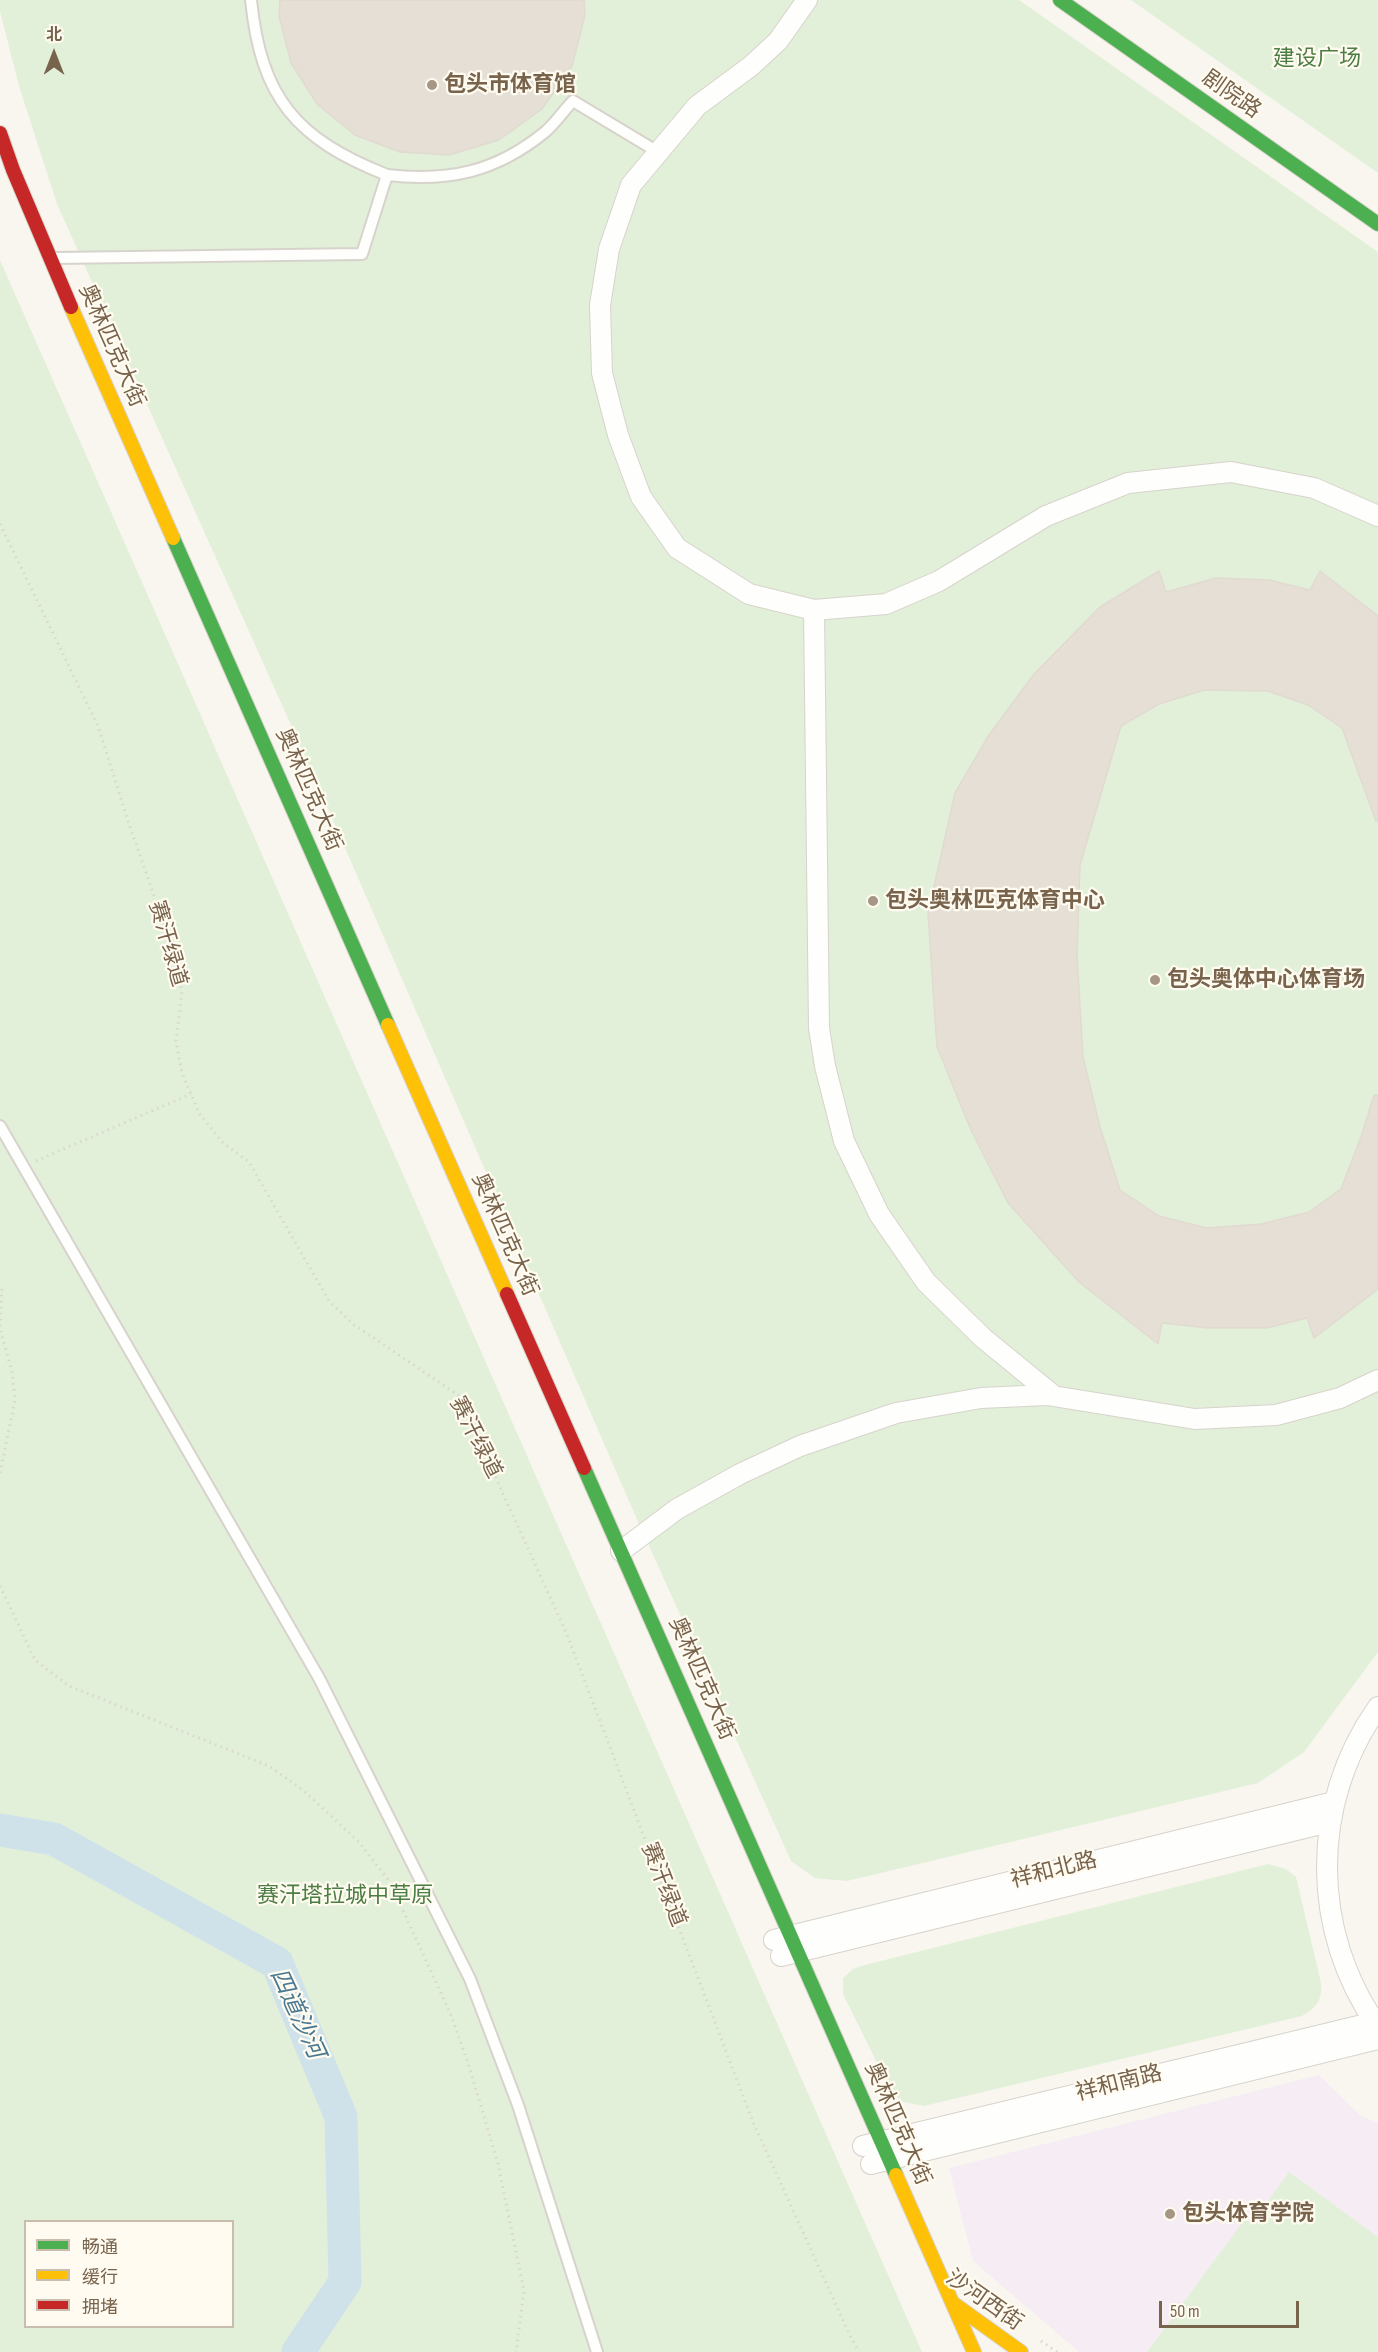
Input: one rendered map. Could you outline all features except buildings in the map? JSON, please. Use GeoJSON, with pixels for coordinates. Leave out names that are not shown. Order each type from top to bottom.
{"type":"FeatureCollection","features":[{"type":"Feature","properties":{"kind":"main road","name":"剧院路"},"geometry":{"type":"LineString","coordinates":[[1060,0],[1378,224]]}},
{"type":"Feature","properties":{"kind":"main road","name":"奥林匹克大街"},"geometry":{"type":"LineString","coordinates":[[0,133],[50,258],[621,1551],[783,1947],[873,2153],[953,2304],[972,2346]]}},
{"type":"Feature","properties":{"kind":"main road","name":"沙河西街"},"geometry":{"type":"LineString","coordinates":[[933,2291],[1021,2352]]}},
{"type":"Feature","properties":{"kind":"main road","name":"沙河西街"},"geometry":{"type":"LineString","coordinates":[[946,2324],[972,2346],[985,2352]]}},
{"type":"Feature","properties":{"kind":"street"},"geometry":{"type":"LineString","coordinates":[[807,0],[778,41],[751,66],[697,106],[631,185],[609,249],[600,305],[602,374],[618,435],[641,497],[677,548],[749,594],[814,610],[886,604],[939,581],[1046,516],[1128,483],[1231,472],[1314,488],[1378,516]]}},
{"type":"Feature","properties":{"kind":"street"},"geometry":{"type":"LineString","coordinates":[[814,610],[819,1028],[825,1066],[844,1141],[879,1214],[926,1282],[983,1338],[1054,1396]]}},
{"type":"Feature","properties":{"kind":"street"},"geometry":{"type":"LineString","coordinates":[[621,1551],[677,1509],[740,1474],[800,1446],[896,1413],[981,1398],[1054,1396],[1195,1419],[1276,1415],[1340,1398],[1378,1380]]}},
{"type":"Feature","properties":{"kind":"street"},"geometry":{"type":"LineString","coordinates":[[1377,2029],[1354,1988],[1334,1935],[1326,1880],[1326,1852],[1329,1822],[1344,1770],[1355,1744],[1378,1707]]}},
{"type":"Feature","properties":{"kind":"street","name":"祥和北路"},"geometry":{"type":"LineString","coordinates":[[783,1947],[1334,1802]]}},
{"type":"Feature","properties":{"kind":"street","name":"祥和北路"},"geometry":{"type":"LineString","coordinates":[[783,1947],[1329,1822]]}},
{"type":"Feature","properties":{"kind":"street","name":"祥和南路"},"geometry":{"type":"LineString","coordinates":[[873,2153],[1377,2029]]}},
{"type":"Feature","properties":{"kind":"lane"},"geometry":{"type":"LineString","coordinates":[[251,0],[254,28],[264,64],[279,99],[298,122],[325,146],[387,175],[420,179],[452,176],[486,167],[517,153],[547,130],[573,101],[658,152]]}},
{"type":"Feature","properties":{"kind":"lane"},"geometry":{"type":"LineString","coordinates":[[50,258],[362,254],[387,175]]}},
{"type":"Feature","properties":{"kind":"lane"},"geometry":{"type":"LineString","coordinates":[[0,1126],[319,1678],[470,1979],[518,2105],[597,2352]]}},
{"type":"Feature","properties":{"kind":"path","name":"赛汗绿道"},"geometry":{"type":"LineString","coordinates":[[0,524],[98,726],[171,944],[182,992],[176,1041],[182,1073],[199,1113],[223,1143],[249,1162],[329,1301],[353,1324],[458,1395],[566,1632],[753,2122],[859,2352]]}},
{"type":"Feature","properties":{"kind":"path"},"geometry":{"type":"LineString","coordinates":[[23,1166],[191,1094]]}},
{"type":"Feature","properties":{"kind":"path"},"geometry":{"type":"LineString","coordinates":[[0,1473],[15,1400],[12,1371],[0,1329],[2,1288]]}},
{"type":"Feature","properties":{"kind":"path"},"geometry":{"type":"LineString","coordinates":[[0,1586],[35,1660],[69,1686],[269,1766],[303,1790],[359,1842],[390,1882],[451,2015],[469,2066],[498,2164],[524,2291],[516,2352]]}},
{"type":"Feature","properties":{"kind":"shaded area","name":"包头体育学院"},"geometry":{"type":"Polygon","coordinates":[[[1319,2075],[1360,2115],[1378,2123],[1378,2352],[1079,2352],[973,2261],[949,2168],[1319,2075]]]}},
{"type":"Feature","properties":{"kind":"green space","name":"包头奥林匹克体育中心"},"geometry":{"type":"Polygon","coordinates":[[[0,0],[1019,0],[1378,252],[1378,1652],[1304,1752],[1258,1783],[847,1881],[815,1878],[791,1861],[632,1508],[309,765],[57,204],[19,86],[0,11],[0,0]]]}},
{"type":"Feature","properties":{"kind":"green space","name":"建设广场"},"geometry":{"type":"Polygon","coordinates":[[[1131,0],[1378,0],[1378,173],[1131,0]]]}},
{"type":"Feature","properties":{"kind":"green space","name":"赛汗塔拉城中草原"},"geometry":{"type":"Polygon","coordinates":[[[0,260],[922,2352],[0,2352],[0,260]]]}},
{"type":"Feature","properties":{"kind":"green space"},"geometry":{"type":"Polygon","coordinates":[[[1268,1864],[1286,1869],[1296,1877],[1321,1983],[1318,2003],[1302,2016],[924,2106],[903,2102],[891,2091],[843,1994],[843,1978],[853,1969],[865,1965],[1268,1864]]]}},
{"type":"Feature","properties":{"kind":"green space"},"geometry":{"type":"Polygon","coordinates":[[[1289,2172],[1378,2237],[1378,2352],[1147,2352],[1245,2219],[1252,2223],[1289,2172]]]}},
{"type":"Feature","properties":{"kind":"waterway","name":"四道沙河"},"geometry":{"type":"LineString","coordinates":[[0,1830],[54,1839],[277,1963],[341,2117],[345,2282],[298,2352]]}},
{"type":"Feature","properties":{"kind":"traffic: fast"},"geometry":{"type":"LineString","coordinates":[[1060,0],[1378,224]]}},
{"type":"Feature","properties":{"kind":"traffic: fast"},"geometry":{"type":"LineString","coordinates":[[173,538],[388,1025]]}},
{"type":"Feature","properties":{"kind":"traffic: fast"},"geometry":{"type":"LineString","coordinates":[[584,1468],[896,2175]]}},
{"type":"Feature","properties":{"kind":"traffic: slow"},"geometry":{"type":"LineString","coordinates":[[71,307],[173,538]]}},
{"type":"Feature","properties":{"kind":"traffic: slow"},"geometry":{"type":"LineString","coordinates":[[388,1025],[507,1294]]}},
{"type":"Feature","properties":{"kind":"traffic: slow"},"geometry":{"type":"LineString","coordinates":[[896,2175],[974,2352]]}},
{"type":"Feature","properties":{"kind":"traffic: slow"},"geometry":{"type":"LineString","coordinates":[[954,2304],[1021,2352]]}},
{"type":"Feature","properties":{"kind":"traffic: jam"},"geometry":{"type":"LineString","coordinates":[[0,133],[13,170],[71,307]]}},
{"type":"Feature","properties":{"kind":"traffic: jam"},"geometry":{"type":"LineString","coordinates":[[507,1294],[584,1468]]}},
{"type":"Feature","properties":{"kind":"place","name":"包头市体育馆"},"geometry":{"type":"Point","coordinates":[432,85]}},
{"type":"Feature","properties":{"kind":"place","name":"包头奥林匹克体育中心"},"geometry":{"type":"Point","coordinates":[873,901]}},
{"type":"Feature","properties":{"kind":"place","name":"包头奥体中心体育场"},"geometry":{"type":"Point","coordinates":[1155,980]}},
{"type":"Feature","properties":{"kind":"place","name":"包头体育学院"},"geometry":{"type":"Point","coordinates":[1170,2214]}}]}
